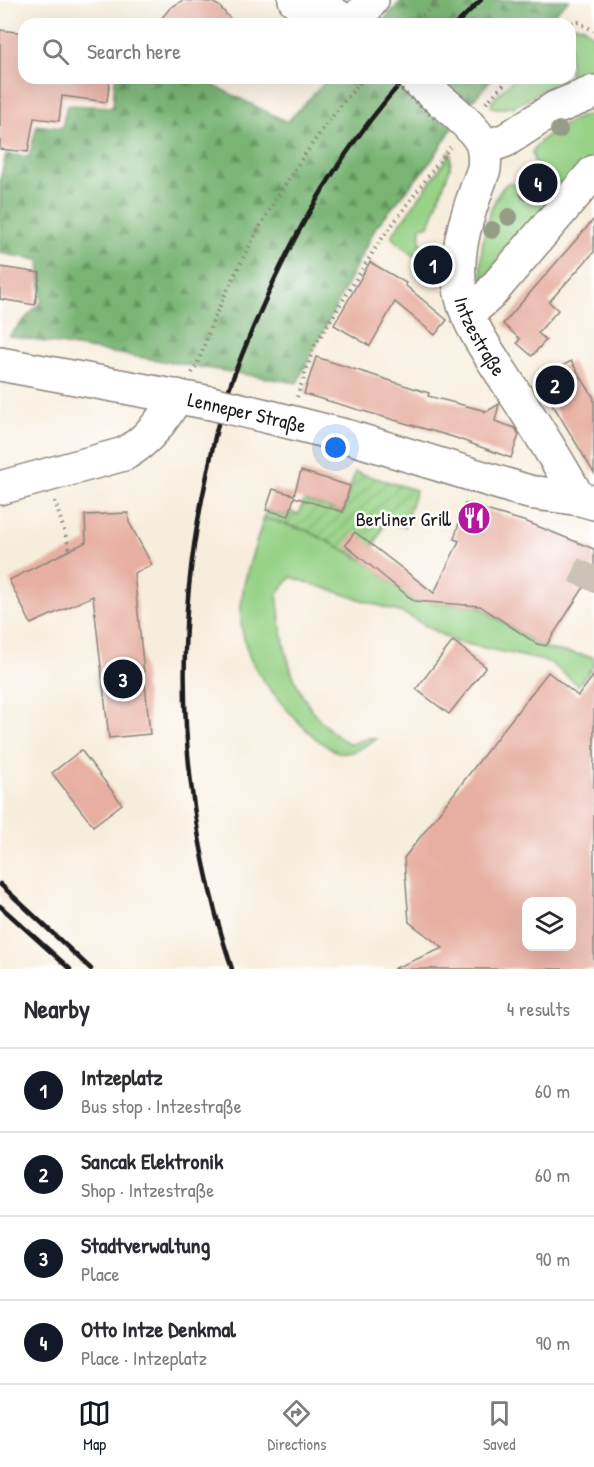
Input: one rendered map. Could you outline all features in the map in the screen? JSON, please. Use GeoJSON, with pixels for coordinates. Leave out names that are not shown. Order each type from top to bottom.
{"type":"FeatureCollection","features":[{"type":"Feature","properties":{"kind":"main road"},"geometry":{"type":"LineString","coordinates":[[295,0],[341,18]]}},
{"type":"Feature","properties":{"kind":"main road"},"geometry":{"type":"LineString","coordinates":[[357,18],[372,0]]}},
{"type":"Feature","properties":{"kind":"main road"},"geometry":{"type":"LineString","coordinates":[[419,84],[441,113],[476,132],[469,144]]}},
{"type":"Feature","properties":{"kind":"main road"},"geometry":{"type":"LineString","coordinates":[[469,144],[506,140],[555,108],[594,92]]}},
{"type":"Feature","properties":{"kind":"main road","name":"Intzestraße"},"geometry":{"type":"LineString","coordinates":[[469,144],[484,169],[473,197],[462,239],[459,262],[462,298],[487,350],[586,500]]}},
{"type":"Feature","properties":{"kind":"main road"},"geometry":{"type":"LineString","coordinates":[[466,309],[479,304],[489,295],[594,172]]}},
{"type":"Feature","properties":{"kind":"main road","name":"Lenneper Straße"},"geometry":{"type":"LineString","coordinates":[[0,364],[177,396],[266,416],[349,437],[529,492],[586,500]]}},
{"type":"Feature","properties":{"kind":"main road"},"geometry":{"type":"LineString","coordinates":[[0,488],[124,454],[151,435],[177,396]]}},
{"type":"Feature","properties":{"kind":"path"},"geometry":{"type":"LineString","coordinates":[[420,18],[438,0]]}},
{"type":"Feature","properties":{"kind":"path"},"geometry":{"type":"LineString","coordinates":[[576,22],[594,31]]}},
{"type":"Feature","properties":{"kind":"path"},"geometry":{"type":"LineString","coordinates":[[177,396],[199,362],[212,324],[235,275],[285,186],[328,122],[359,84]]}},
{"type":"Feature","properties":{"kind":"path"},"geometry":{"type":"LineString","coordinates":[[397,84],[441,113]]}},
{"type":"Feature","properties":{"kind":"path"},"geometry":{"type":"LineString","coordinates":[[481,108],[504,84]]}},
{"type":"Feature","properties":{"kind":"path"},"geometry":{"type":"LineString","coordinates":[[300,386],[313,349],[378,244],[469,144]]}},
{"type":"Feature","properties":{"kind":"path"},"geometry":{"type":"LineString","coordinates":[[52,492],[70,550]]}},
{"type":"Feature","properties":{"kind":"green space"},"geometry":{"type":"Polygon","coordinates":[[[402,0],[569,0],[550,18],[386,18],[402,0]]]}},
{"type":"Feature","properties":{"kind":"green space"},"geometry":{"type":"Polygon","coordinates":[[[576,25],[582,26],[594,36],[594,71],[576,76],[576,25]]]}},
{"type":"Feature","properties":{"kind":"green space"},"geometry":{"type":"Polygon","coordinates":[[[115,84],[211,84],[287,122],[323,84],[488,84],[463,111],[432,160],[376,227],[297,383],[9,336],[42,301],[39,260],[0,253],[0,181],[6,154],[29,157],[37,125],[62,128],[67,105],[113,107],[115,84]]]}},
{"type":"Feature","properties":{"kind":"green space"},"geometry":{"type":"Polygon","coordinates":[[[509,84],[554,84],[513,106],[492,107],[493,100],[509,84]]]}},
{"type":"Feature","properties":{"kind":"green space"},"geometry":{"type":"Polygon","coordinates":[[[594,113],[594,159],[483,279],[481,257],[486,228],[495,200],[501,190],[508,183],[529,188],[534,182],[533,175],[540,167],[534,162],[532,152],[537,145],[559,128],[594,113]]]}},
{"type":"Feature","properties":{"kind":"green space"},"geometry":{"type":"Polygon","coordinates":[[[449,152],[451,153],[450,168],[429,225],[421,227],[420,244],[428,248],[425,265],[392,238],[392,235],[446,160],[449,152]]]}},
{"type":"Feature","properties":{"kind":"green space"},"geometry":{"type":"Polygon","coordinates":[[[355,472],[416,490],[404,527],[385,522],[374,546],[364,560],[308,531],[264,518],[266,510],[289,516],[290,512],[299,514],[304,500],[343,512],[355,472]]]}},
{"type":"Feature","properties":{"kind":"green space"},"geometry":{"type":"Polygon","coordinates":[[[264,518],[308,531],[364,560],[414,601],[478,606],[537,644],[546,646],[546,649],[594,657],[594,665],[578,685],[549,662],[453,641],[405,614],[291,577],[277,594],[284,646],[301,693],[322,722],[343,740],[351,744],[369,738],[376,739],[352,752],[343,753],[332,750],[306,730],[268,687],[251,660],[246,647],[242,629],[242,601],[247,573],[264,518]]]}},
{"type":"Feature","properties":{"kind":"building"},"geometry":{"type":"Polygon","coordinates":[[[183,0],[212,2],[230,18],[162,18],[170,8],[183,0]]]}},
{"type":"Feature","properties":{"kind":"building"},"geometry":{"type":"Polygon","coordinates":[[[0,30],[18,32],[18,84],[109,84],[107,102],[62,96],[59,121],[34,118],[28,152],[0,149],[0,30]]]}},
{"type":"Feature","properties":{"kind":"building"},"geometry":{"type":"Polygon","coordinates":[[[594,219],[594,252],[549,302],[558,310],[538,333],[546,340],[532,356],[517,343],[520,339],[503,324],[594,219]]]}},
{"type":"Feature","properties":{"kind":"building"},"geometry":{"type":"Polygon","coordinates":[[[370,262],[406,283],[405,285],[447,320],[435,335],[395,302],[370,346],[334,325],[370,262]]]}},
{"type":"Feature","properties":{"kind":"building"},"geometry":{"type":"Polygon","coordinates":[[[0,267],[40,273],[35,305],[0,299],[0,267]]]}},
{"type":"Feature","properties":{"kind":"building"},"geometry":{"type":"Polygon","coordinates":[[[316,357],[429,393],[428,396],[486,411],[484,413],[499,404],[495,421],[515,428],[519,435],[511,458],[453,437],[304,394],[316,357]]]}},
{"type":"Feature","properties":{"kind":"building"},"geometry":{"type":"Polygon","coordinates":[[[571,361],[594,398],[594,473],[538,380],[571,361]]]}},
{"type":"Feature","properties":{"kind":"building"},"geometry":{"type":"Polygon","coordinates":[[[301,471],[350,486],[343,512],[294,497],[289,516],[266,510],[273,489],[294,495],[301,471]]]}},
{"type":"Feature","properties":{"kind":"building"},"geometry":{"type":"Polygon","coordinates":[[[465,504],[527,522],[594,549],[594,592],[584,587],[546,646],[537,644],[480,606],[414,601],[345,545],[355,532],[434,593],[459,541],[454,539],[465,504]]]}},
{"type":"Feature","properties":{"kind":"building"},"geometry":{"type":"Polygon","coordinates":[[[128,513],[129,522],[152,565],[134,573],[150,734],[109,738],[93,596],[31,624],[9,580],[86,542],[85,515],[128,513]]]}},
{"type":"Feature","properties":{"kind":"building"},"geometry":{"type":"Polygon","coordinates":[[[453,641],[486,667],[449,714],[416,689],[453,641]]]}},
{"type":"Feature","properties":{"kind":"building"},"geometry":{"type":"Polygon","coordinates":[[[548,672],[578,696],[594,675],[594,969],[393,969],[443,948],[409,922],[404,858],[548,672]]]}},
{"type":"Feature","properties":{"kind":"building"},"geometry":{"type":"Polygon","coordinates":[[[81,750],[122,804],[93,826],[52,773],[81,750]]]}},
{"type":"Feature","properties":{"kind":"tunnel"},"geometry":{"type":"LineString","coordinates":[[584,588],[594,565]]}},
{"type":"Feature","properties":{"kind":"railway"},"geometry":{"type":"LineString","coordinates":[[462,18],[481,0]]}},
{"type":"Feature","properties":{"kind":"railway"},"geometry":{"type":"LineString","coordinates":[[232,969],[214,909],[201,848],[191,787],[186,726],[185,664],[188,603],[195,541],[206,480],[217,427],[230,385],[289,249],[342,160],[400,84]]}},
{"type":"Feature","properties":{"kind":"railway"},"geometry":{"type":"LineString","coordinates":[[0,884],[91,969]]}},
{"type":"Feature","properties":{"kind":"railway"},"geometry":{"type":"LineString","coordinates":[[0,906],[70,969]]}},
{"type":"Feature","properties":{"kind":"place","name":"Otto Intze Denkmal"},"geometry":{"type":"Point","coordinates":[538,183]}},
{"type":"Feature","properties":{"kind":"place","name":"Intzeplatz"},"geometry":{"type":"Point","coordinates":[433,265]}},
{"type":"Feature","properties":{"kind":"place","name":"Sancak Elektronik"},"geometry":{"type":"Point","coordinates":[555,385]}},
{"type":"Feature","properties":{"kind":"place","name":"Berliner Grill"},"geometry":{"type":"Point","coordinates":[474,518]}},
{"type":"Feature","properties":{"kind":"place","name":"Stadtverwaltung"},"geometry":{"type":"Point","coordinates":[123,679]}}]}
